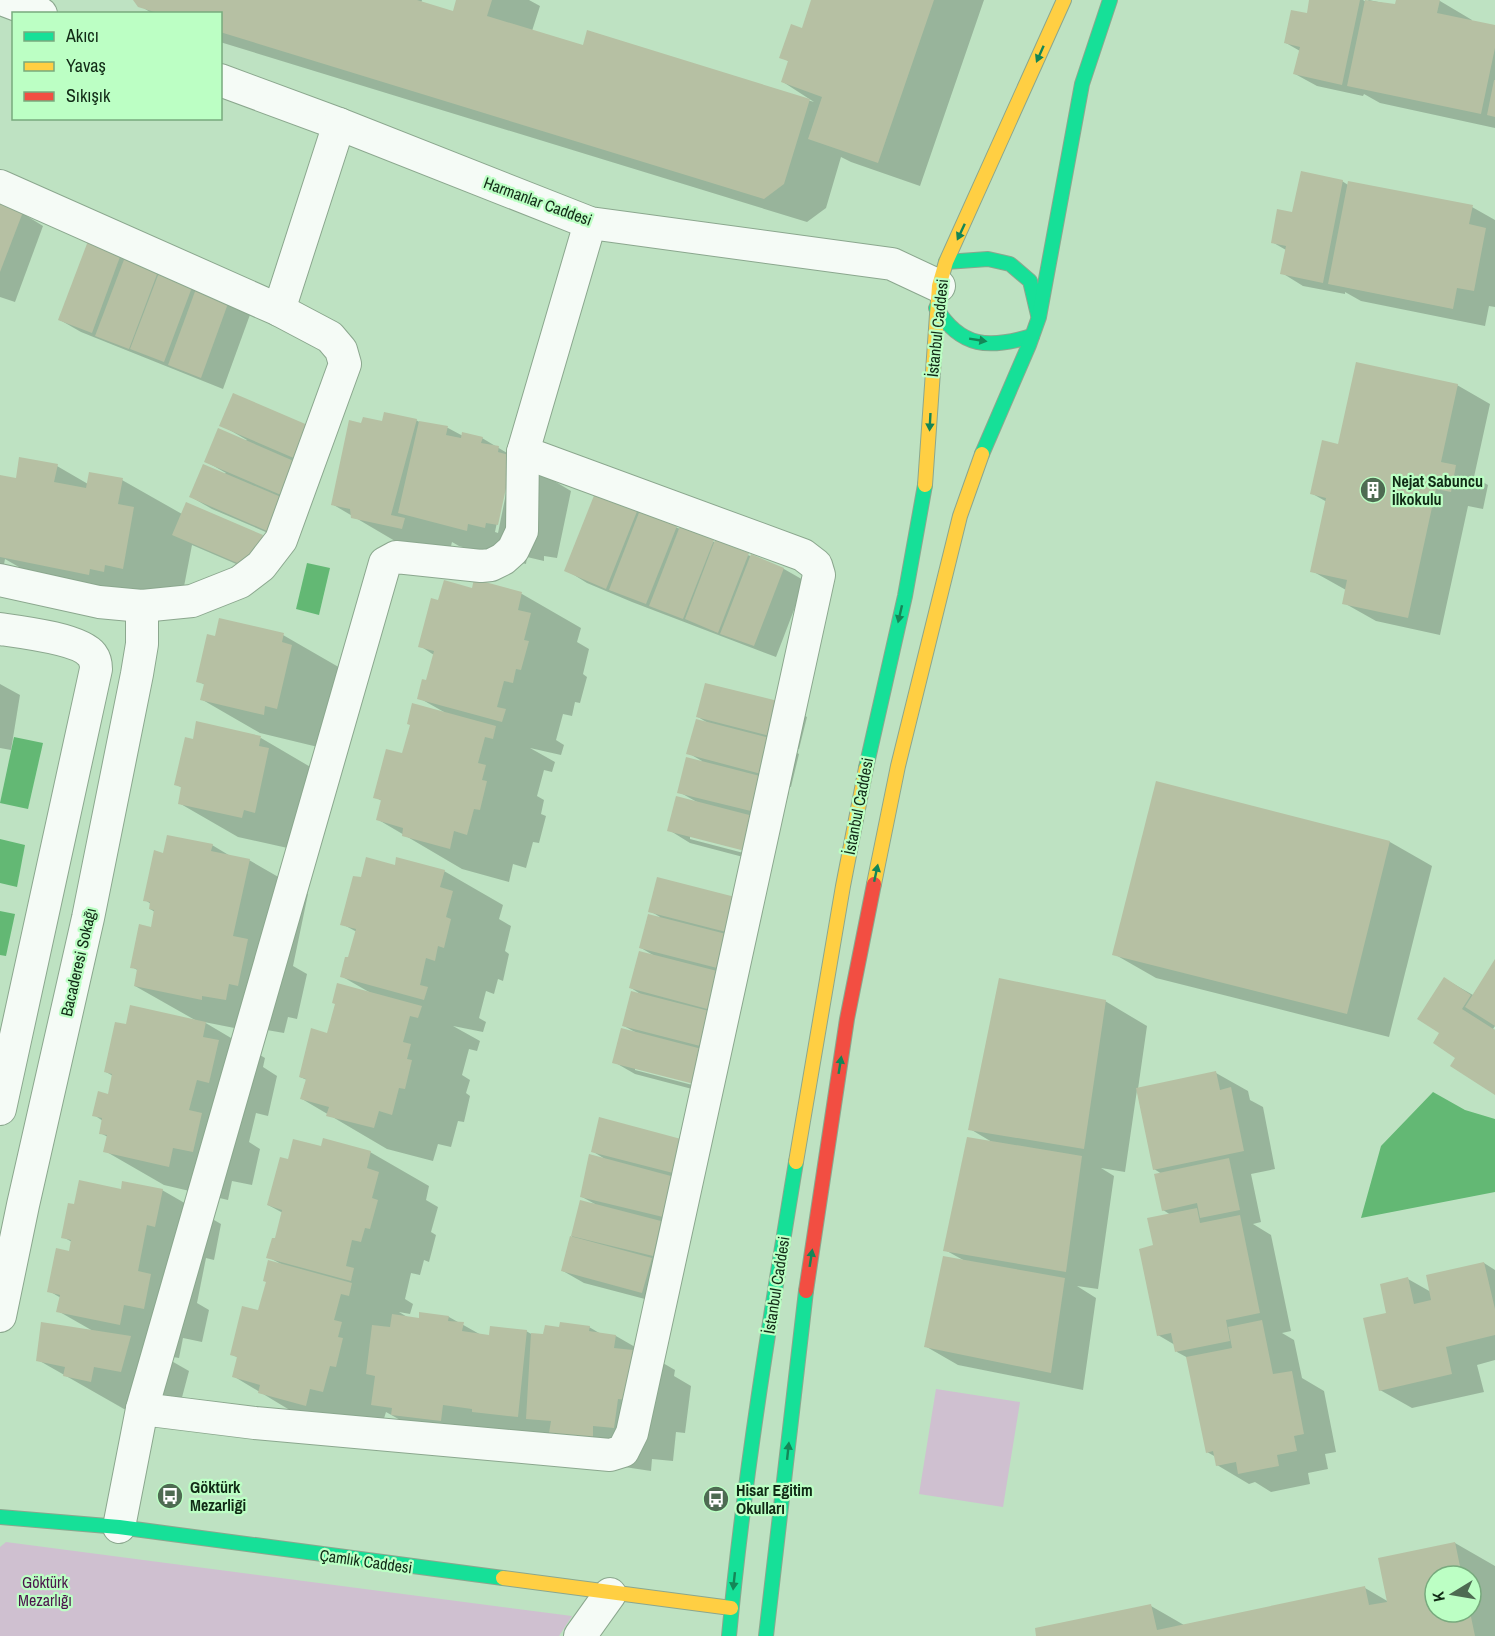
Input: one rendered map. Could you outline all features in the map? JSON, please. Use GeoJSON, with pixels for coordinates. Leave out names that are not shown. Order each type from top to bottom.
{"type":"FeatureCollection","features":[{"type":"Feature","properties":{"kind":"main road","name":"İstanbul Caddesi"},"geometry":{"type":"LineString","coordinates":[[729,1636],[736,1609],[738,1540],[777,1270],[843,886],[868,756],[905,596],[925,489],[940,285],[1036,76],[1064,0]]}},
{"type":"Feature","properties":{"kind":"main road","name":"İstanbul Caddesi"},"geometry":{"type":"LineString","coordinates":[[766,1636],[765,1612],[808,1275],[847,1019],[898,766],[960,516],[980,458],[1039,317],[1077,83],[1110,0]]}},
{"type":"Feature","properties":{"kind":"main road"},"geometry":{"type":"LineString","coordinates":[[1032,336],[1003,342],[982,342],[962,337],[948,326],[940,285],[988,259],[1010,264],[1030,281],[1039,317]]}},
{"type":"Feature","properties":{"kind":"main road","name":"Çamlık Caddesi"},"geometry":{"type":"LineString","coordinates":[[0,1517],[119,1527],[736,1609]]}},
{"type":"Feature","properties":{"kind":"street"},"geometry":{"type":"LineString","coordinates":[[4,0],[36,12]]}},
{"type":"Feature","properties":{"kind":"street","name":"Harmanlar Caddesi"},"geometry":{"type":"LineString","coordinates":[[222,81],[339,124],[590,223],[892,264],[940,285]]}},
{"type":"Feature","properties":{"kind":"street"},"geometry":{"type":"LineString","coordinates":[[279,310],[339,124]]}},
{"type":"Feature","properties":{"kind":"street"},"geometry":{"type":"LineString","coordinates":[[0,186],[279,310],[330,337],[341,350],[345,364],[281,540],[261,566],[240,582],[192,601],[142,606],[99,602],[0,579]]}},
{"type":"Feature","properties":{"kind":"street"},"geometry":{"type":"LineString","coordinates":[[119,1527],[141,1410],[385,563],[396,557],[481,566],[491,565],[503,559],[513,550],[522,531],[523,452],[590,223]]}},
{"type":"Feature","properties":{"kind":"street"},"geometry":{"type":"LineString","coordinates":[[141,1410],[255,1423],[610,1455],[623,1451],[633,1433],[819,575],[816,565],[803,555],[523,452]]}},
{"type":"Feature","properties":{"kind":"street","name":"Bacaderesi Sokağı"},"geometry":{"type":"LineString","coordinates":[[0,1316],[93,895],[137,674],[142,644],[142,606]]}},
{"type":"Feature","properties":{"kind":"street"},"geometry":{"type":"LineString","coordinates":[[0,629],[58,639],[86,649],[93,655],[96,669],[0,1109]]}},
{"type":"Feature","properties":{"kind":"street"},"geometry":{"type":"LineString","coordinates":[[580,1636],[610,1594]]}},
{"type":"Feature","properties":{"kind":"green space"},"geometry":{"type":"Polygon","coordinates":[[[936,1389],[1020,1402],[1003,1507],[919,1494],[936,1389]]]}},
{"type":"Feature","properties":{"kind":"green space","name":"Göktürk Mezarlığı"},"geometry":{"type":"Polygon","coordinates":[[[6,1542],[572,1616],[559,1636],[0,1636],[0,1547],[6,1542]]]}},
{"type":"Feature","properties":{"kind":"shaded area"},"geometry":{"type":"Polygon","coordinates":[[[307,563],[330,568],[319,615],[296,609],[307,563]]]}},
{"type":"Feature","properties":{"kind":"shaded area"},"geometry":{"type":"Polygon","coordinates":[[[14,737],[43,743],[28,809],[0,803],[14,737]]]}},
{"type":"Feature","properties":{"kind":"shaded area"},"geometry":{"type":"Polygon","coordinates":[[[0,839],[25,845],[17,887],[0,883],[0,839]]]}},
{"type":"Feature","properties":{"kind":"shaded area"},"geometry":{"type":"Polygon","coordinates":[[[0,911],[15,914],[6,956],[0,955],[0,911]]]}},
{"type":"Feature","properties":{"kind":"shaded area"},"geometry":{"type":"Polygon","coordinates":[[[1433,1092],[1465,1110],[1495,1119],[1495,1192],[1361,1218],[1381,1146],[1433,1092]]]}},
{"type":"Feature","properties":{"kind":"building"},"geometry":{"type":"Polygon","coordinates":[[[133,0],[417,0],[453,11],[456,0],[492,0],[487,16],[583,45],[587,30],[810,99],[784,184],[764,199],[222,33],[222,12],[154,12],[138,7],[133,0]]]}},
{"type":"Feature","properties":{"kind":"building"},"geometry":{"type":"Polygon","coordinates":[[[811,0],[934,0],[878,163],[808,139],[822,97],[781,82],[788,61],[779,58],[791,24],[802,28],[811,0]]]}},
{"type":"Feature","properties":{"kind":"building"},"geometry":{"type":"Polygon","coordinates":[[[1309,0],[1360,0],[1342,85],[1293,74],[1300,47],[1284,43],[1291,10],[1307,13],[1309,0]]]}},
{"type":"Feature","properties":{"kind":"building"},"geometry":{"type":"Polygon","coordinates":[[[1365,0],[1395,4],[1396,0],[1440,0],[1437,13],[1495,25],[1495,48],[1481,114],[1347,86],[1365,0]]]}},
{"type":"Feature","properties":{"kind":"building"},"geometry":{"type":"Polygon","coordinates":[[[1495,80],[1495,117],[1487,115],[1495,80]]]}},
{"type":"Feature","properties":{"kind":"building"},"geometry":{"type":"Polygon","coordinates":[[[1301,171],[1343,180],[1323,283],[1280,274],[1286,246],[1271,243],[1277,209],[1292,212],[1301,171]]]}},
{"type":"Feature","properties":{"kind":"building"},"geometry":{"type":"Polygon","coordinates":[[[1348,181],[1473,205],[1469,224],[1486,228],[1474,291],[1457,288],[1453,309],[1328,284],[1348,181]]]}},
{"type":"Feature","properties":{"kind":"building"},"geometry":{"type":"Polygon","coordinates":[[[0,203],[23,212],[0,272],[0,203]]]}},
{"type":"Feature","properties":{"kind":"building"},"geometry":{"type":"Polygon","coordinates":[[[88,241],[121,254],[92,333],[58,320],[88,241]]]}},
{"type":"Feature","properties":{"kind":"building"},"geometry":{"type":"Polygon","coordinates":[[[125,257],[159,269],[129,349],[95,336],[125,257]]]}},
{"type":"Feature","properties":{"kind":"building"},"geometry":{"type":"Polygon","coordinates":[[[160,270],[194,282],[164,362],[130,349],[160,270]]]}},
{"type":"Feature","properties":{"kind":"building"},"geometry":{"type":"Polygon","coordinates":[[[197,286],[230,298],[201,378],[168,365],[197,286]]]}},
{"type":"Feature","properties":{"kind":"building","name":"Nejat Sabuncu İlkokulu"},"geometry":{"type":"Polygon","coordinates":[[[1356,362],[1458,384],[1441,462],[1456,465],[1451,492],[1436,489],[1408,618],[1342,604],[1347,580],[1310,572],[1326,498],[1310,494],[1322,440],[1338,444],[1356,362]]]}},
{"type":"Feature","properties":{"kind":"building"},"geometry":{"type":"Polygon","coordinates":[[[233,393],[310,426],[296,459],[219,426],[233,393]]]}},
{"type":"Feature","properties":{"kind":"building"},"geometry":{"type":"Polygon","coordinates":[[[384,412],[417,419],[391,515],[405,518],[402,529],[351,518],[350,509],[331,505],[349,420],[361,423],[363,417],[382,421],[384,412]]]}},
{"type":"Feature","properties":{"kind":"building"},"geometry":{"type":"Polygon","coordinates":[[[419,421],[448,426],[446,435],[461,438],[462,432],[483,437],[481,443],[499,446],[498,452],[513,456],[498,525],[486,523],[485,528],[468,524],[467,531],[398,513],[419,421]]]}},
{"type":"Feature","properties":{"kind":"building"},"geometry":{"type":"Polygon","coordinates":[[[218,428],[296,462],[281,495],[204,462],[218,428]]]}},
{"type":"Feature","properties":{"kind":"building"},"geometry":{"type":"Polygon","coordinates":[[[19,457],[58,464],[54,482],[86,488],[89,472],[123,478],[118,504],[134,507],[123,569],[105,565],[104,572],[90,569],[89,575],[0,557],[0,475],[16,478],[19,457]]]}},
{"type":"Feature","properties":{"kind":"building"},"geometry":{"type":"Polygon","coordinates":[[[203,464],[281,497],[267,531],[189,497],[203,464]]]}},
{"type":"Feature","properties":{"kind":"building"},"geometry":{"type":"Polygon","coordinates":[[[595,493],[638,509],[606,589],[564,571],[595,493]]]}},
{"type":"Feature","properties":{"kind":"building"},"geometry":{"type":"Polygon","coordinates":[[[186,502],[263,535],[249,568],[172,535],[186,502]]]}},
{"type":"Feature","properties":{"kind":"building"},"geometry":{"type":"Polygon","coordinates":[[[640,510],[677,526],[646,604],[609,590],[640,510]]]}},
{"type":"Feature","properties":{"kind":"building"},"geometry":{"type":"Polygon","coordinates":[[[680,526],[714,540],[683,619],[649,606],[680,526]]]}},
{"type":"Feature","properties":{"kind":"building"},"geometry":{"type":"Polygon","coordinates":[[[715,540],[749,553],[718,633],[685,619],[715,540]]]}},
{"type":"Feature","properties":{"kind":"building"},"geometry":{"type":"Polygon","coordinates":[[[751,554],[784,568],[754,646],[720,634],[751,554]]]}},
{"type":"Feature","properties":{"kind":"building"},"geometry":{"type":"Polygon","coordinates":[[[474,579],[522,592],[518,610],[531,613],[524,640],[529,641],[521,670],[516,669],[513,683],[504,681],[497,707],[506,709],[502,722],[417,699],[422,679],[426,680],[434,651],[418,647],[431,598],[438,600],[444,580],[472,588],[474,579]]]}},
{"type":"Feature","properties":{"kind":"building"},"geometry":{"type":"Polygon","coordinates":[[[219,618],[284,633],[282,642],[292,645],[277,709],[265,706],[264,715],[200,700],[204,684],[196,682],[207,634],[215,636],[219,618]]]}},
{"type":"Feature","properties":{"kind":"building"},"geometry":{"type":"Polygon","coordinates":[[[705,683],[786,703],[778,738],[696,717],[705,683]]]}},
{"type":"Feature","properties":{"kind":"building"},"geometry":{"type":"Polygon","coordinates":[[[412,703],[496,726],[493,739],[485,737],[478,763],[486,765],[482,780],[487,781],[480,810],[474,809],[467,835],[454,831],[450,849],[402,836],[403,828],[376,820],[381,800],[373,798],[386,749],[402,753],[410,725],[407,724],[412,703]]]}},
{"type":"Feature","properties":{"kind":"building"},"geometry":{"type":"Polygon","coordinates":[[[696,719],[778,740],[769,776],[686,754],[696,719]]]}},
{"type":"Feature","properties":{"kind":"building"},"geometry":{"type":"Polygon","coordinates":[[[196,721],[261,736],[259,746],[269,748],[255,813],[244,810],[242,818],[178,804],[181,787],[174,785],[185,737],[193,739],[196,721]]]}},
{"type":"Feature","properties":{"kind":"building"},"geometry":{"type":"Polygon","coordinates":[[[686,757],[768,778],[759,813],[677,793],[686,757]]]}},
{"type":"Feature","properties":{"kind":"building"},"geometry":{"type":"Polygon","coordinates":[[[1156,781],[1390,841],[1347,1014],[1112,955],[1156,781]]]}},
{"type":"Feature","properties":{"kind":"building"},"geometry":{"type":"Polygon","coordinates":[[[676,796],[757,817],[749,852],[667,831],[676,796]]]}},
{"type":"Feature","properties":{"kind":"building"},"geometry":{"type":"Polygon","coordinates":[[[167,835],[213,844],[211,851],[250,859],[233,936],[248,939],[238,986],[229,984],[226,1000],[202,996],[202,1000],[134,986],[137,969],[130,968],[139,924],[151,927],[154,910],[149,909],[150,902],[143,901],[154,850],[163,853],[167,835]]]}},
{"type":"Feature","properties":{"kind":"building"},"geometry":{"type":"Polygon","coordinates":[[[366,857],[395,865],[396,857],[445,870],[440,887],[453,891],[446,917],[451,919],[444,948],[438,946],[435,961],[426,958],[420,985],[428,987],[424,1000],[340,977],[356,929],[340,925],[353,876],[361,877],[366,857]]]}},
{"type":"Feature","properties":{"kind":"building"},"geometry":{"type":"Polygon","coordinates":[[[657,877],[739,898],[730,933],[648,912],[657,877]]]}},
{"type":"Feature","properties":{"kind":"building"},"geometry":{"type":"Polygon","coordinates":[[[648,914],[730,935],[721,969],[639,948],[648,914]]]}},
{"type":"Feature","properties":{"kind":"building"},"geometry":{"type":"Polygon","coordinates":[[[639,951],[721,972],[711,1010],[629,988],[639,951]]]}},
{"type":"Feature","properties":{"kind":"building"},"geometry":{"type":"Polygon","coordinates":[[[1495,959],[1495,1026],[1465,1007],[1495,959]]]}},
{"type":"Feature","properties":{"kind":"building"},"geometry":{"type":"Polygon","coordinates":[[[1444,977],[1471,995],[1462,1009],[1495,1030],[1495,1095],[1450,1066],[1455,1058],[1433,1043],[1439,1033],[1417,1019],[1444,977]]]}},
{"type":"Feature","properties":{"kind":"building"},"geometry":{"type":"Polygon","coordinates":[[[999,978],[1106,1000],[1084,1149],[968,1130],[999,978]]]}},
{"type":"Feature","properties":{"kind":"building"},"geometry":{"type":"Polygon","coordinates":[[[337,983],[422,1006],[418,1018],[410,1016],[403,1042],[411,1044],[407,1059],[412,1060],[405,1089],[399,1088],[392,1115],[379,1111],[374,1128],[326,1116],[329,1107],[300,1099],[306,1079],[299,1077],[311,1028],[327,1033],[335,1004],[332,1003],[337,983]]]}},
{"type":"Feature","properties":{"kind":"building"},"geometry":{"type":"Polygon","coordinates":[[[631,991],[713,1012],[704,1047],[622,1026],[631,991]]]}},
{"type":"Feature","properties":{"kind":"building"},"geometry":{"type":"Polygon","coordinates":[[[130,1005],[206,1022],[203,1037],[219,1040],[209,1083],[197,1080],[189,1110],[202,1113],[193,1152],[173,1148],[169,1167],[103,1152],[107,1135],[99,1134],[102,1118],[92,1116],[98,1091],[108,1094],[112,1074],[104,1072],[115,1022],[126,1024],[130,1005]]]}},
{"type":"Feature","properties":{"kind":"building"},"geometry":{"type":"Polygon","coordinates":[[[621,1028],[702,1049],[694,1084],[612,1063],[621,1028]]]}},
{"type":"Feature","properties":{"kind":"building"},"geometry":{"type":"Polygon","coordinates":[[[1216,1071],[1220,1090],[1231,1087],[1244,1151],[1153,1170],[1136,1088],[1216,1071]]]}},
{"type":"Feature","properties":{"kind":"building"},"geometry":{"type":"Polygon","coordinates":[[[599,1117],[681,1139],[673,1173],[591,1152],[599,1117]]]}},
{"type":"Feature","properties":{"kind":"building"},"geometry":{"type":"Polygon","coordinates":[[[967,1137],[1082,1156],[1066,1272],[943,1251],[967,1137]]]}},
{"type":"Feature","properties":{"kind":"building"},"geometry":{"type":"Polygon","coordinates":[[[323,1138],[371,1151],[367,1168],[379,1172],[372,1198],[378,1200],[370,1229],[365,1228],[361,1242],[352,1240],[346,1266],[354,1268],[351,1281],[266,1258],[272,1238],[275,1238],[282,1210],[267,1205],[280,1157],[288,1159],[293,1139],[321,1146],[323,1138]]]}},
{"type":"Feature","properties":{"kind":"building"},"geometry":{"type":"Polygon","coordinates":[[[589,1154],[671,1176],[663,1217],[580,1197],[589,1154]]]}},
{"type":"Feature","properties":{"kind":"building"},"geometry":{"type":"Polygon","coordinates":[[[1229,1158],[1240,1210],[1200,1218],[1197,1203],[1162,1211],[1154,1174],[1229,1158]]]}},
{"type":"Feature","properties":{"kind":"building"},"geometry":{"type":"Polygon","coordinates":[[[79,1180],[121,1189],[122,1181],[163,1189],[155,1227],[147,1225],[138,1271],[151,1274],[144,1309],[124,1305],[120,1325],[56,1312],[60,1295],[47,1292],[56,1248],[69,1251],[71,1240],[61,1238],[68,1203],[74,1204],[79,1180]]]}},
{"type":"Feature","properties":{"kind":"building"},"geometry":{"type":"Polygon","coordinates":[[[580,1200],[661,1221],[653,1256],[571,1236],[580,1200]]]}},
{"type":"Feature","properties":{"kind":"building"},"geometry":{"type":"Polygon","coordinates":[[[1197,1208],[1200,1223],[1240,1215],[1260,1313],[1226,1320],[1230,1341],[1175,1352],[1171,1333],[1157,1336],[1139,1249],[1153,1245],[1147,1218],[1197,1208]]]}},
{"type":"Feature","properties":{"kind":"building"},"geometry":{"type":"Polygon","coordinates":[[[570,1236],[652,1258],[642,1293],[561,1271],[570,1236]]]}},
{"type":"Feature","properties":{"kind":"building"},"geometry":{"type":"Polygon","coordinates":[[[943,1256],[1065,1278],[1051,1373],[924,1347],[943,1256]]]}},
{"type":"Feature","properties":{"kind":"building"},"geometry":{"type":"Polygon","coordinates":[[[268,1260],[352,1283],[349,1296],[341,1294],[334,1320],[342,1322],[338,1337],[343,1338],[336,1367],[330,1366],[323,1392],[310,1389],[306,1406],[258,1393],[260,1385],[232,1377],[237,1357],[230,1355],[242,1306],[258,1310],[266,1282],[263,1281],[268,1260]]]}},
{"type":"Feature","properties":{"kind":"building"},"geometry":{"type":"Polygon","coordinates":[[[1484,1262],[1495,1309],[1495,1335],[1446,1347],[1452,1374],[1379,1391],[1363,1318],[1386,1313],[1380,1284],[1408,1277],[1414,1304],[1431,1300],[1426,1275],[1484,1262]]]}},
{"type":"Feature","properties":{"kind":"building"},"geometry":{"type":"Polygon","coordinates":[[[419,1312],[449,1316],[448,1321],[464,1322],[462,1331],[489,1335],[490,1326],[527,1330],[518,1417],[472,1412],[472,1409],[443,1405],[441,1421],[391,1415],[392,1408],[371,1405],[375,1376],[366,1374],[372,1325],[390,1327],[392,1314],[419,1318],[419,1312]]]}},
{"type":"Feature","properties":{"kind":"building"},"geometry":{"type":"Polygon","coordinates":[[[1262,1320],[1273,1374],[1292,1371],[1304,1434],[1294,1436],[1297,1451],[1277,1455],[1279,1466],[1238,1474],[1236,1462],[1216,1466],[1213,1451],[1206,1453],[1186,1357],[1232,1348],[1228,1327],[1262,1320]]]}},
{"type":"Feature","properties":{"kind":"building"},"geometry":{"type":"Polygon","coordinates":[[[41,1322],[131,1336],[121,1372],[94,1367],[91,1382],[63,1376],[65,1367],[36,1361],[41,1322]]]}},
{"type":"Feature","properties":{"kind":"building"},"geometry":{"type":"Polygon","coordinates":[[[560,1322],[590,1326],[589,1331],[616,1335],[614,1348],[633,1350],[627,1400],[618,1399],[614,1428],[593,1426],[593,1438],[549,1433],[551,1421],[526,1419],[531,1333],[543,1334],[545,1325],[559,1327],[560,1322]]]}},
{"type":"Feature","properties":{"kind":"building"},"geometry":{"type":"Polygon","coordinates":[[[1455,1542],[1460,1564],[1423,1564],[1423,1624],[1472,1624],[1475,1636],[1036,1636],[1035,1628],[1151,1604],[1157,1630],[1365,1586],[1369,1605],[1387,1602],[1378,1558],[1455,1542]]]}},
{"type":"Feature","properties":{"kind":"traffic: fast"},"geometry":{"type":"LineString","coordinates":[[982,454],[1039,317],[1082,84],[1110,0]]}},
{"type":"Feature","properties":{"kind":"traffic: fast"},"geometry":{"type":"LineString","coordinates":[[946,262],[988,259],[1010,264],[1030,281],[1038,315]]}},
{"type":"Feature","properties":{"kind":"traffic: fast"},"geometry":{"type":"LineString","coordinates":[[936,308],[956,331],[977,342],[1002,343],[1032,336]]}},
{"type":"Feature","properties":{"kind":"traffic: fast"},"geometry":{"type":"LineString","coordinates":[[866,768],[905,596],[925,485]]}},
{"type":"Feature","properties":{"kind":"traffic: fast"},"geometry":{"type":"LineString","coordinates":[[729,1636],[750,1458],[796,1162]]}},
{"type":"Feature","properties":{"kind":"traffic: fast"},"geometry":{"type":"LineString","coordinates":[[766,1636],[806,1291]]}},
{"type":"Feature","properties":{"kind":"traffic: fast"},"geometry":{"type":"LineString","coordinates":[[0,1517],[119,1527],[503,1578]]}},
{"type":"Feature","properties":{"kind":"traffic: slow"},"geometry":{"type":"LineString","coordinates":[[925,485],[939,286],[946,262],[1064,0]]}},
{"type":"Feature","properties":{"kind":"traffic: slow"},"geometry":{"type":"LineString","coordinates":[[874,884],[898,766],[960,516],[982,454]]}},
{"type":"Feature","properties":{"kind":"traffic: slow"},"geometry":{"type":"LineString","coordinates":[[796,1162],[843,886],[866,768]]}},
{"type":"Feature","properties":{"kind":"traffic: slow"},"geometry":{"type":"LineString","coordinates":[[503,1578],[731,1608]]}},
{"type":"Feature","properties":{"kind":"traffic: jam"},"geometry":{"type":"LineString","coordinates":[[806,1291],[847,1019],[874,884]]}},
{"type":"Feature","properties":{"kind":"place","name":"Nejat Sabuncu İlkokulu"},"geometry":{"type":"Point","coordinates":[1373,490]}},
{"type":"Feature","properties":{"kind":"place","name":"Göktürk Mezarliği"},"geometry":{"type":"Point","coordinates":[170,1496]}},
{"type":"Feature","properties":{"kind":"place","name":"Hisar Eğitim Okulları"},"geometry":{"type":"Point","coordinates":[716,1499]}}]}
